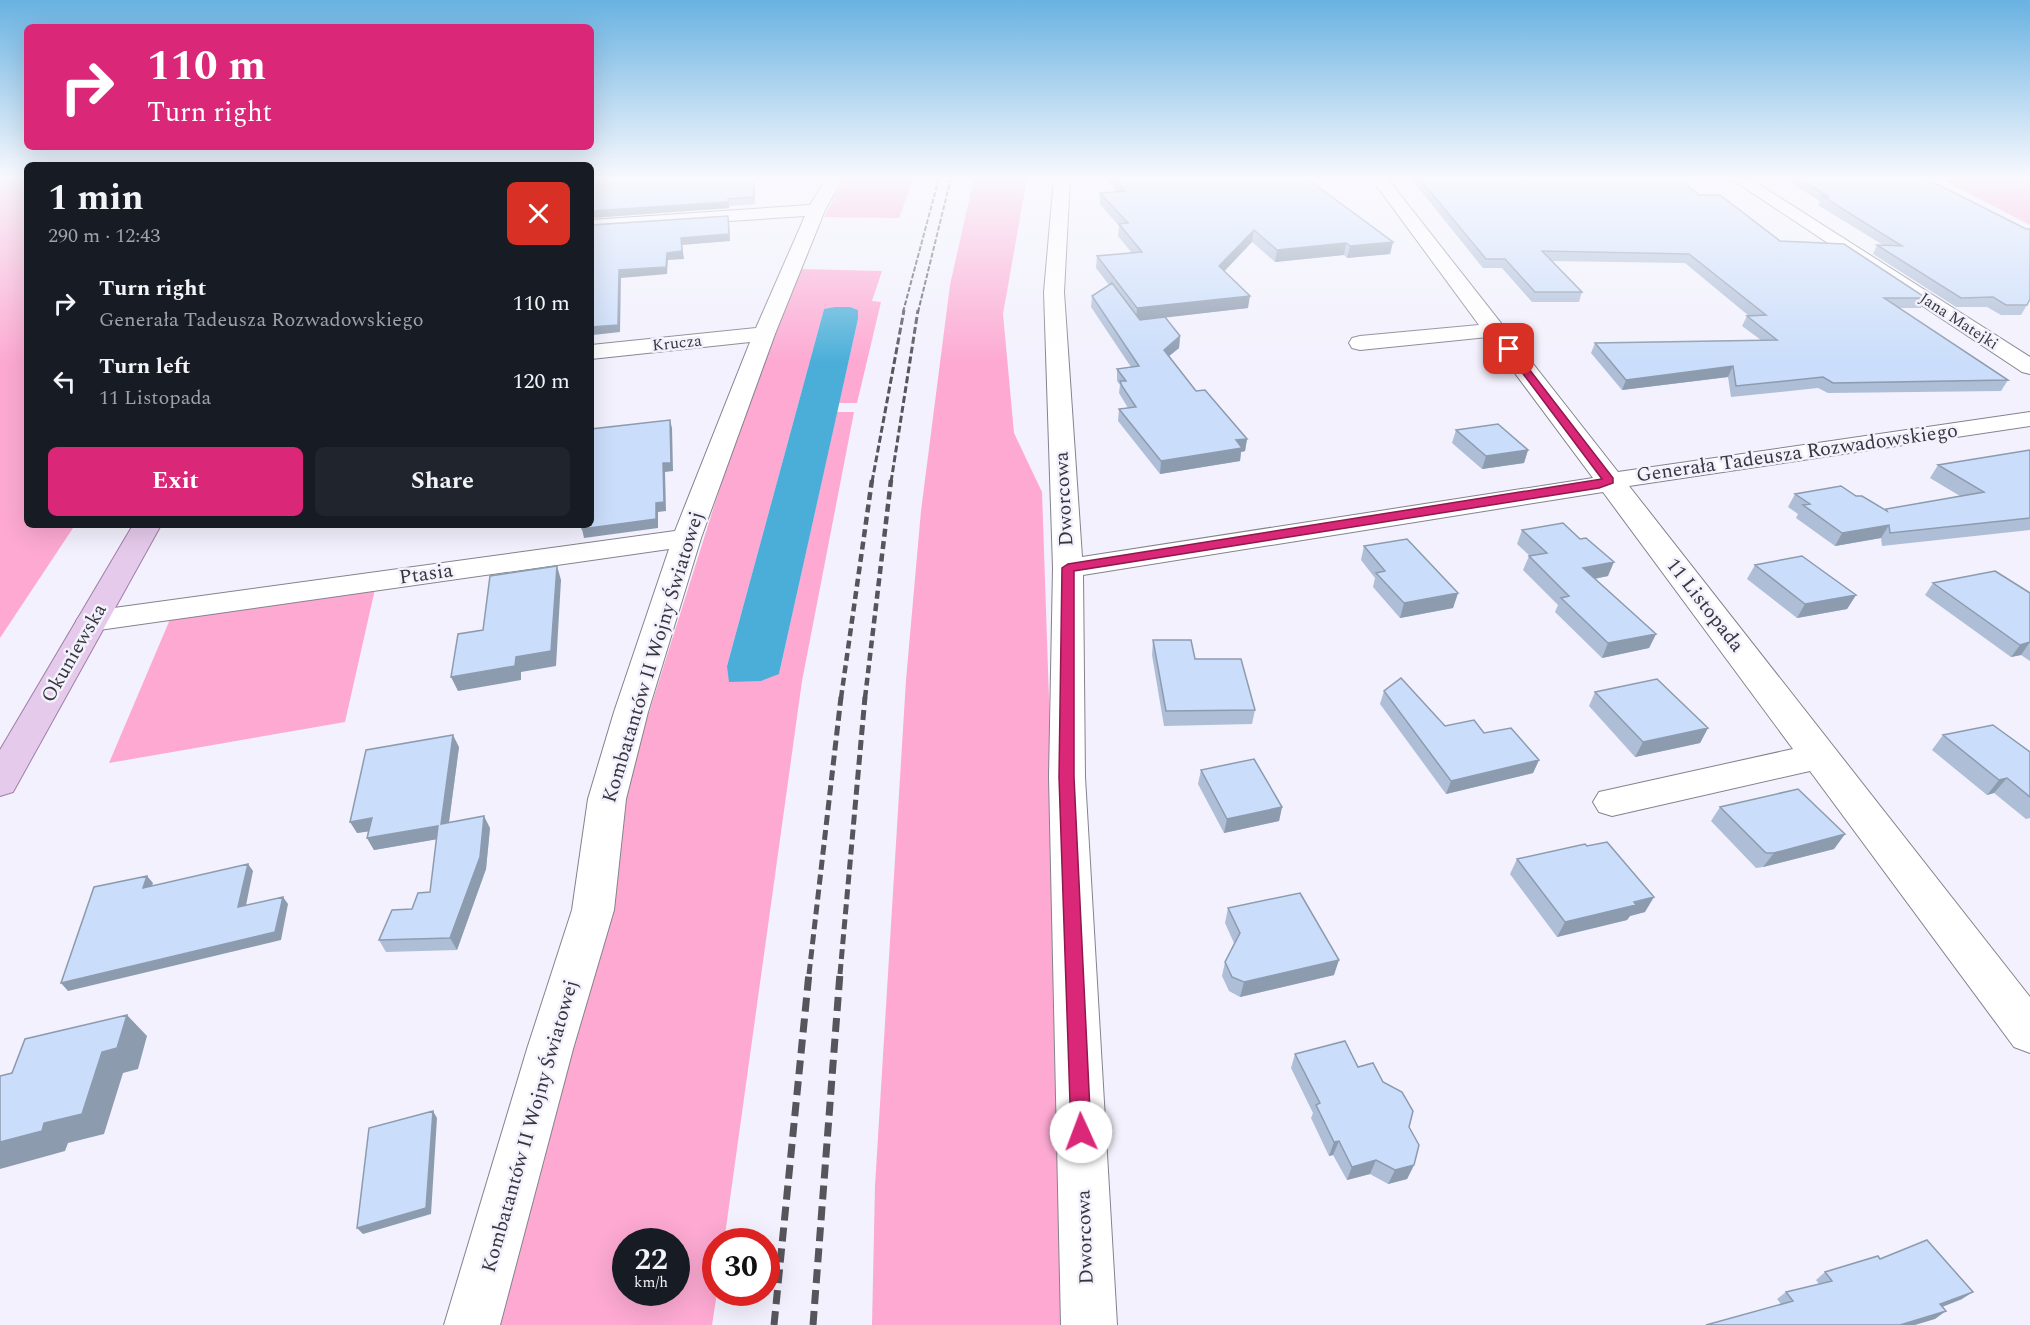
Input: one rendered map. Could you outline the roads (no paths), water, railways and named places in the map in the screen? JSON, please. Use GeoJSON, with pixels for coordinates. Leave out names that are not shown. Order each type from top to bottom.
{"type":"FeatureCollection","features":[{"type":"Feature","properties":{"kind":"main road","name":"Okuniewska"},"geometry":{"type":"LineString","coordinates":[[0,782],[145,528]]}},
{"type":"Feature","properties":{"kind":"street","name":"Kombatantów II Wojny Światowej"},"geometry":{"type":"LineString","coordinates":[[472,1325],[550,1049],[593,910],[607,799],[631,712],[687,538],[764,334],[803,240]]}},
{"type":"Feature","properties":{"kind":"street","name":"Dworcowa"},"geometry":{"type":"LineString","coordinates":[[1058,240],[1054,292],[1068,568],[1066,777],[1089,1325]]}},
{"type":"Feature","properties":{"kind":"street","name":"11 Listopada"},"geometry":{"type":"LineString","coordinates":[[1426,240],[2030,1032]]}},
{"type":"Feature","properties":{"kind":"street","name":"Jana Matejki"},"geometry":{"type":"LineString","coordinates":[[1834,240],[2030,367]]}},
{"type":"Feature","properties":{"kind":"street"},"geometry":{"type":"LineString","coordinates":[[1360,343],[1494,330]]}},
{"type":"Feature","properties":{"kind":"street","name":"Krucza"},"geometry":{"type":"LineString","coordinates":[[594,352],[764,334]]}},
{"type":"Feature","properties":{"kind":"street","name":"Generała Tadeusza Rozwadowskiego"},"geometry":{"type":"LineString","coordinates":[[1068,568],[1587,487],[1609,480],[2030,419]]}},
{"type":"Feature","properties":{"kind":"street","name":"Ptasia"},"geometry":{"type":"LineString","coordinates":[[92,621],[687,538]]}},
{"type":"Feature","properties":{"kind":"street"},"geometry":{"type":"LineString","coordinates":[[1612,802],[1820,756]]}},
{"type":"Feature","properties":{"kind":"water"},"geometry":{"type":"Polygon","coordinates":[[[850,307],[858,310],[858,319],[779,674],[761,681],[729,682],[727,666],[824,309],[850,307]]]}},
{"type":"Feature","properties":{"kind":"railway"},"geometry":{"type":"LineString","coordinates":[[903,312],[922,240]]}},
{"type":"Feature","properties":{"kind":"railway"},"geometry":{"type":"LineString","coordinates":[[918,312],[936,240]]}},
{"type":"Feature","properties":{"kind":"railway"},"geometry":{"type":"LineString","coordinates":[[872,482],[904,310]]}},
{"type":"Feature","properties":{"kind":"railway"},"geometry":{"type":"LineString","coordinates":[[891,482],[918,310]]}},
{"type":"Feature","properties":{"kind":"railway"},"geometry":{"type":"LineString","coordinates":[[841,698],[872,480]]}},
{"type":"Feature","properties":{"kind":"railway"},"geometry":{"type":"LineString","coordinates":[[865,698],[891,480]]}},
{"type":"Feature","properties":{"kind":"railway"},"geometry":{"type":"LineString","coordinates":[[809,974],[841,697]]}},
{"type":"Feature","properties":{"kind":"railway"},"geometry":{"type":"LineString","coordinates":[[840,974],[865,697]]}},
{"type":"Feature","properties":{"kind":"railway"},"geometry":{"type":"LineString","coordinates":[[774,1325],[809,973]]}},
{"type":"Feature","properties":{"kind":"railway"},"geometry":{"type":"LineString","coordinates":[[813,1325],[840,973]]}}]}
